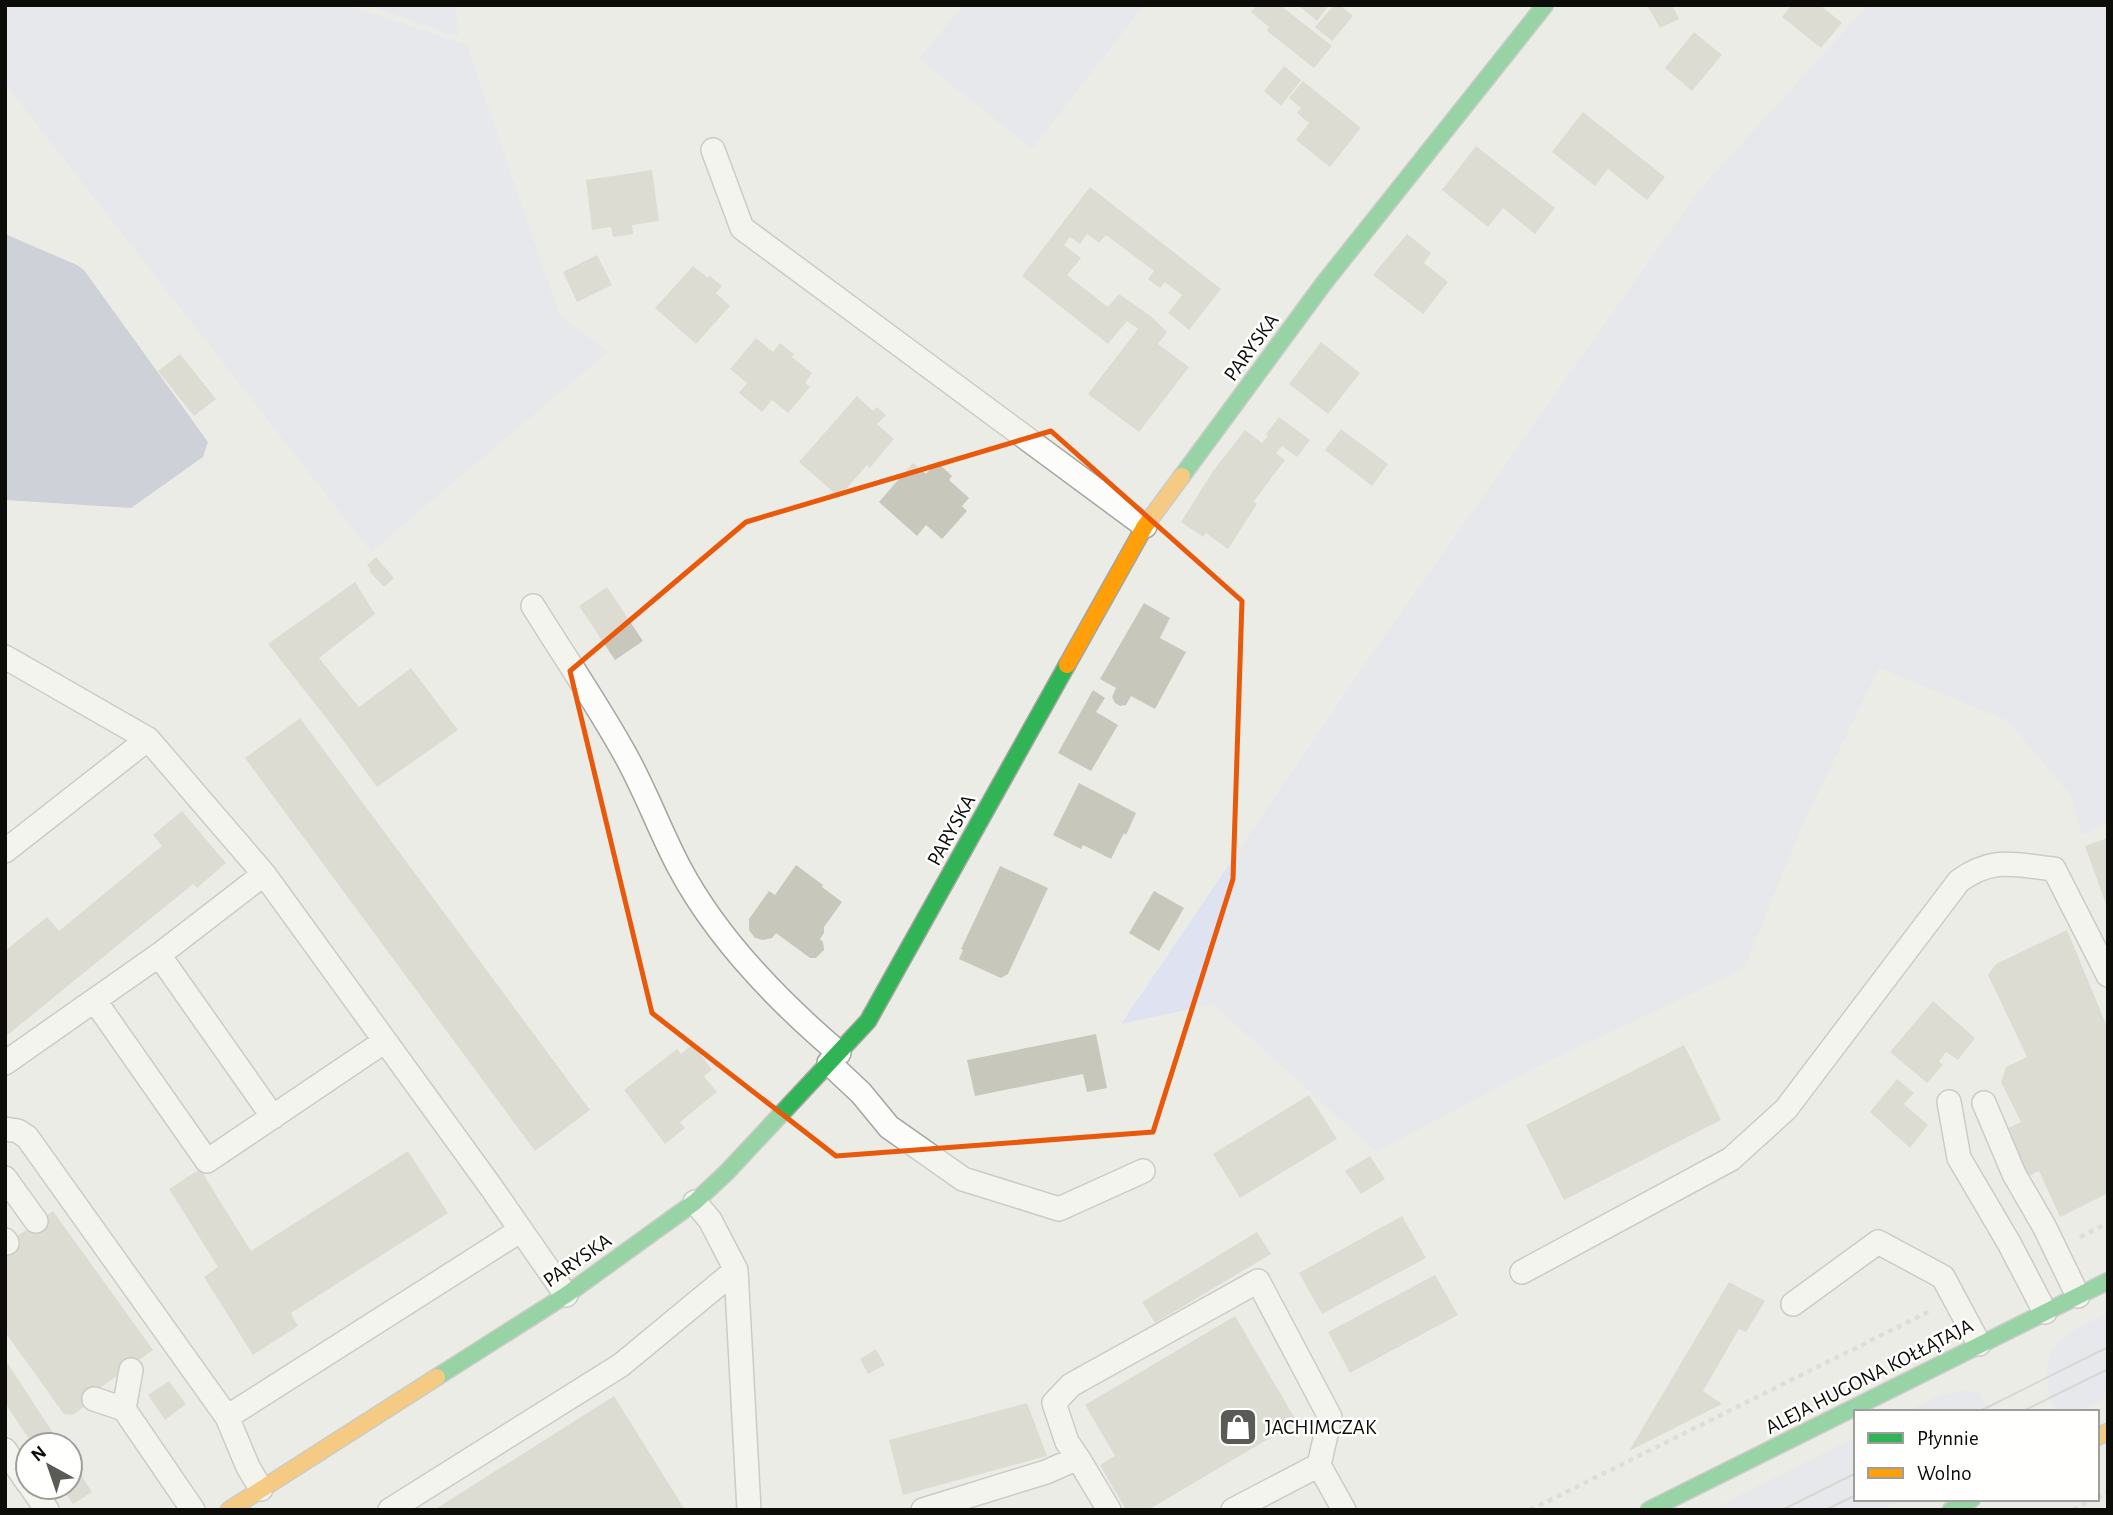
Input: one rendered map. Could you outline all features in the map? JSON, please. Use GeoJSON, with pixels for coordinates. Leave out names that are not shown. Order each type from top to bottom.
{"type":"FeatureCollection","features":[{"type":"Feature","properties":{"kind":"street","name":"PARYSKA"},"geometry":{"type":"LineString","coordinates":[[229,1510],[566,1295],[695,1202],[727,1172],[868,1021],[1145,526],[1324,283],[1545,5]]}},
{"type":"Feature","properties":{"kind":"street","name":"ALEJA HUGONA KOŁŁĄTAJA"},"geometry":{"type":"LineString","coordinates":[[1649,1510],[2108,1281]]}},
{"type":"Feature","properties":{"kind":"street"},"geometry":{"type":"LineString","coordinates":[[1951,1510],[1968,1501]]}},
{"type":"Feature","properties":{"kind":"lane"},"geometry":{"type":"LineString","coordinates":[[713,150],[743,228],[1145,526]]}},
{"type":"Feature","properties":{"kind":"lane"},"geometry":{"type":"LineString","coordinates":[[533,606],[626,756],[680,869],[711,920],[817,1035],[889,1127],[963,1179],[1059,1209],[1143,1171]]}},
{"type":"Feature","properties":{"kind":"lane"},"geometry":{"type":"LineString","coordinates":[[5,657],[148,739],[264,874],[566,1295]]}},
{"type":"Feature","properties":{"kind":"lane"},"geometry":{"type":"LineString","coordinates":[[5,851],[148,739]]}},
{"type":"Feature","properties":{"kind":"lane"},"geometry":{"type":"LineString","coordinates":[[1522,1272],[1731,1159],[1786,1109],[1959,881],[1976,869],[1995,863],[2054,869],[2108,975]]}},
{"type":"Feature","properties":{"kind":"lane"},"geometry":{"type":"LineString","coordinates":[[5,1063],[159,955],[264,874]]}},
{"type":"Feature","properties":{"kind":"lane"},"geometry":{"type":"LineString","coordinates":[[159,955],[274,1117]]}},
{"type":"Feature","properties":{"kind":"lane"},"geometry":{"type":"LineString","coordinates":[[95,1001],[207,1161],[385,1041]]}},
{"type":"Feature","properties":{"kind":"lane"},"geometry":{"type":"LineString","coordinates":[[1950,1102],[1959,1158],[2009,1243],[2045,1312]]}},
{"type":"Feature","properties":{"kind":"lane"},"geometry":{"type":"LineString","coordinates":[[1984,1103],[2014,1174],[2056,1249],[2078,1296]]}},
{"type":"Feature","properties":{"kind":"lane"},"geometry":{"type":"LineString","coordinates":[[6,1130],[18,1131],[27,1137],[227,1417],[248,1467],[261,1489]]}},
{"type":"Feature","properties":{"kind":"lane"},"geometry":{"type":"LineString","coordinates":[[5,1178],[36,1221]]}},
{"type":"Feature","properties":{"kind":"lane"},"geometry":{"type":"LineString","coordinates":[[695,1202],[710,1220],[736,1269],[749,1510]]}},
{"type":"Feature","properties":{"kind":"lane"},"geometry":{"type":"LineString","coordinates":[[227,1417],[521,1230]]}},
{"type":"Feature","properties":{"kind":"lane"},"geometry":{"type":"LineString","coordinates":[[1793,1304],[1878,1242],[1942,1278],[1979,1344]]}},
{"type":"Feature","properties":{"kind":"lane"},"geometry":{"type":"LineString","coordinates":[[390,1510],[621,1365],[736,1269]]}},
{"type":"Feature","properties":{"kind":"lane"},"geometry":{"type":"LineString","coordinates":[[1109,1510],[1067,1442],[1054,1403],[1071,1385],[1258,1281],[1330,1417],[1319,1465],[1344,1510]]}},
{"type":"Feature","properties":{"kind":"lane"},"geometry":{"type":"LineString","coordinates":[[124,1409],[131,1370]]}},
{"type":"Feature","properties":{"kind":"lane"},"geometry":{"type":"LineString","coordinates":[[94,1399],[124,1409],[192,1510]]}},
{"type":"Feature","properties":{"kind":"lane"},"geometry":{"type":"LineString","coordinates":[[923,1510],[1046,1472],[1078,1458]]}},
{"type":"Feature","properties":{"kind":"lane"},"geometry":{"type":"LineString","coordinates":[[1233,1510],[1319,1465]]}},
{"type":"Feature","properties":{"kind":"path"},"geometry":{"type":"LineString","coordinates":[[2056,1249],[2108,1223]]}},
{"type":"Feature","properties":{"kind":"path"},"geometry":{"type":"LineString","coordinates":[[1530,1510],[1955,1298]]}},
{"type":"Feature","properties":{"kind":"path"},"geometry":{"type":"LineString","coordinates":[[2073,1510],[2090,1501]]}},
{"type":"Feature","properties":{"kind":"highlighted area"},"geometry":{"type":"Polygon","coordinates":[[[1051,431],[1242,601],[1233,879],[1153,1132],[836,1156],[652,1013],[570,671],[746,522],[1051,431]]]}},
{"type":"Feature","properties":{"kind":"shaded area"},"geometry":{"type":"Polygon","coordinates":[[[5,5],[346,5],[467,45],[559,314],[608,352],[371,552],[5,84],[5,5]]]}},
{"type":"Feature","properties":{"kind":"shaded area"},"geometry":{"type":"Polygon","coordinates":[[[371,5],[456,5],[458,37],[379,9],[371,5]]]}},
{"type":"Feature","properties":{"kind":"shaded area"},"geometry":{"type":"Polygon","coordinates":[[[963,5],[1144,5],[1032,149],[919,59],[963,5]]]}},
{"type":"Feature","properties":{"kind":"shaded area"},"geometry":{"type":"Polygon","coordinates":[[[1868,5],[2108,5],[2108,823],[2082,835],[2071,796],[2008,721],[1879,668],[1800,831],[1744,969],[1535,1068],[1376,1152],[1213,1004],[1121,1024],[1371,655],[1699,190],[1868,5]]]}},
{"type":"Feature","properties":{"kind":"shaded area"},"geometry":{"type":"Polygon","coordinates":[[[2108,1313],[2108,1397],[2082,1410],[2056,1410],[2047,1380],[2050,1354],[2064,1336],[2108,1313]]]}},
{"type":"Feature","properties":{"kind":"shaded area"},"geometry":{"type":"Polygon","coordinates":[[[1965,1390],[1980,1393],[1987,1410],[1911,1410],[1940,1395],[1965,1390]]]}},
{"type":"Feature","properties":{"kind":"shaded area"},"geometry":{"type":"Polygon","coordinates":[[[1854,1438],[1854,1501],[1898,1501],[1880,1510],[1711,1510],[1854,1438]]]}},
{"type":"Feature","properties":{"kind":"water"},"geometry":{"type":"Polygon","coordinates":[[[5,234],[84,270],[208,442],[203,457],[131,508],[5,500],[5,234]]]}},
{"type":"Feature","properties":{"kind":"building"},"geometry":{"type":"Polygon","coordinates":[[[1257,5],[1280,5],[1332,46],[1314,68],[1267,31],[1269,27],[1251,12],[1257,5]]]}},
{"type":"Feature","properties":{"kind":"building"},"geometry":{"type":"Polygon","coordinates":[[[1298,5],[1329,5],[1317,21],[1298,5]]]}},
{"type":"Feature","properties":{"kind":"building"},"geometry":{"type":"Polygon","coordinates":[[[1334,5],[1340,5],[1353,16],[1332,41],[1315,27],[1334,5]]]}},
{"type":"Feature","properties":{"kind":"building"},"geometry":{"type":"Polygon","coordinates":[[[1647,5],[1672,5],[1679,19],[1660,28],[1647,5]]]}},
{"type":"Feature","properties":{"kind":"building"},"geometry":{"type":"Polygon","coordinates":[[[1791,5],[1820,5],[1842,23],[1821,48],[1782,17],[1791,5]]]}},
{"type":"Feature","properties":{"kind":"building"},"geometry":{"type":"Polygon","coordinates":[[[1694,32],[1722,55],[1692,91],[1665,68],[1694,32]]]}},
{"type":"Feature","properties":{"kind":"building"},"geometry":{"type":"Polygon","coordinates":[[[1284,66],[1301,80],[1281,106],[1264,91],[1284,66]]]}},
{"type":"Feature","properties":{"kind":"building"},"geometry":{"type":"Polygon","coordinates":[[[1303,81],[1361,128],[1330,167],[1296,140],[1309,123],[1297,113],[1301,108],[1289,98],[1303,81]]]}},
{"type":"Feature","properties":{"kind":"building"},"geometry":{"type":"Polygon","coordinates":[[[1583,112],[1665,177],[1647,200],[1608,169],[1595,186],[1552,152],[1583,112]]]}},
{"type":"Feature","properties":{"kind":"building"},"geometry":{"type":"Polygon","coordinates":[[[1476,146],[1555,208],[1535,234],[1503,208],[1488,227],[1442,190],[1476,146]]]}},
{"type":"Feature","properties":{"kind":"building"},"geometry":{"type":"Polygon","coordinates":[[[652,170],[659,221],[632,225],[633,234],[613,237],[611,227],[592,230],[586,180],[652,170]]]}},
{"type":"Feature","properties":{"kind":"building"},"geometry":{"type":"Polygon","coordinates":[[[1090,187],[1221,289],[1189,330],[1168,313],[1182,295],[1165,282],[1160,288],[1148,279],[1154,271],[1106,235],[1099,243],[1087,234],[1080,244],[1070,237],[1064,245],[1081,258],[1067,275],[1108,307],[1119,294],[1152,317],[1167,332],[1158,344],[1189,367],[1139,432],[1088,394],[1138,329],[1127,321],[1108,344],[1022,276],[1090,187]]]}},
{"type":"Feature","properties":{"kind":"building"},"geometry":{"type":"Polygon","coordinates":[[[1407,234],[1431,253],[1424,263],[1448,282],[1423,314],[1373,275],[1407,234]]]}},
{"type":"Feature","properties":{"kind":"building"},"geometry":{"type":"Polygon","coordinates":[[[597,255],[612,285],[577,302],[563,272],[597,255]]]}},
{"type":"Feature","properties":{"kind":"building"},"geometry":{"type":"Polygon","coordinates":[[[693,266],[722,286],[716,293],[730,306],[696,344],[655,308],[693,266]]]}},
{"type":"Feature","properties":{"kind":"building"},"geometry":{"type":"Polygon","coordinates":[[[756,338],[773,352],[780,343],[812,373],[805,383],[810,387],[788,413],[772,400],[762,412],[739,393],[747,383],[730,369],[756,338]]]}},
{"type":"Feature","properties":{"kind":"building"},"geometry":{"type":"Polygon","coordinates":[[[1321,342],[1360,373],[1328,414],[1289,384],[1321,342]]]}},
{"type":"Feature","properties":{"kind":"building"},"geometry":{"type":"Polygon","coordinates":[[[180,354],[216,399],[194,416],[158,371],[180,354]]]}},
{"type":"Feature","properties":{"kind":"building"},"geometry":{"type":"Polygon","coordinates":[[[857,396],[873,411],[877,407],[886,415],[877,424],[894,439],[870,468],[867,465],[839,497],[799,462],[857,396]]]}},
{"type":"Feature","properties":{"kind":"building"},"geometry":{"type":"Polygon","coordinates":[[[1279,417],[1310,440],[1297,457],[1282,446],[1276,453],[1285,460],[1254,501],[1257,504],[1228,549],[1206,533],[1203,537],[1181,522],[1213,471],[1245,430],[1262,443],[1279,417]]]}},
{"type":"Feature","properties":{"kind":"building"},"geometry":{"type":"Polygon","coordinates":[[[1341,429],[1388,464],[1372,486],[1325,450],[1341,429]]]}},
{"type":"Feature","properties":{"kind":"building"},"geometry":{"type":"Polygon","coordinates":[[[937,462],[952,476],[949,480],[969,498],[962,506],[967,511],[942,539],[926,525],[917,536],[879,502],[913,463],[926,474],[937,462]]]}},
{"type":"Feature","properties":{"kind":"building"},"geometry":{"type":"Polygon","coordinates":[[[376,557],[394,578],[384,587],[367,565],[376,557]]]}},
{"type":"Feature","properties":{"kind":"building"},"geometry":{"type":"Polygon","coordinates":[[[355,582],[375,614],[319,658],[359,707],[411,668],[458,730],[377,787],[268,644],[355,582]]]}},
{"type":"Feature","properties":{"kind":"building"},"geometry":{"type":"Polygon","coordinates":[[[607,587],[643,641],[615,660],[579,606],[607,587]]]}},
{"type":"Feature","properties":{"kind":"building"},"geometry":{"type":"Polygon","coordinates":[[[1144,603],[1170,618],[1160,638],[1186,652],[1155,709],[1131,696],[1126,705],[1120,706],[1112,697],[1116,688],[1100,679],[1144,603]]]}},
{"type":"Feature","properties":{"kind":"building"},"geometry":{"type":"Polygon","coordinates":[[[1093,690],[1105,698],[1096,712],[1118,725],[1091,771],[1058,753],[1093,690]]]}},
{"type":"Feature","properties":{"kind":"building"},"geometry":{"type":"Polygon","coordinates":[[[300,718],[590,1110],[535,1151],[245,758],[300,718]]]}},
{"type":"Feature","properties":{"kind":"building"},"geometry":{"type":"Polygon","coordinates":[[[1079,783],[1136,813],[1111,859],[1083,845],[1081,849],[1053,835],[1079,783]]]}},
{"type":"Feature","properties":{"kind":"building"},"geometry":{"type":"Polygon","coordinates":[[[182,811],[226,863],[197,888],[193,884],[5,1037],[5,951],[47,917],[59,931],[162,846],[153,835],[182,811]]]}},
{"type":"Feature","properties":{"kind":"building"},"geometry":{"type":"Polygon","coordinates":[[[2108,838],[2108,907],[2107,907],[2085,846],[2108,838]]]}},
{"type":"Feature","properties":{"kind":"building"},"geometry":{"type":"Polygon","coordinates":[[[796,865],[842,902],[824,927],[820,939],[824,950],[816,958],[810,958],[776,933],[772,938],[763,940],[755,938],[749,930],[749,919],[769,891],[775,895],[796,865]]]}},
{"type":"Feature","properties":{"kind":"building"},"geometry":{"type":"Polygon","coordinates":[[[1000,866],[1048,888],[1008,974],[1001,978],[959,959],[963,950],[961,949],[1000,866]]]}},
{"type":"Feature","properties":{"kind":"building"},"geometry":{"type":"Polygon","coordinates":[[[1154,891],[1184,908],[1159,951],[1129,933],[1154,891]]]}},
{"type":"Feature","properties":{"kind":"building"},"geometry":{"type":"Polygon","coordinates":[[[2067,930],[2108,1029],[2108,1193],[2060,1217],[2039,1171],[2025,1178],[2002,1131],[2021,1122],[2001,1082],[2006,1067],[2027,1057],[1988,975],[1996,964],[2067,930]]]}},
{"type":"Feature","properties":{"kind":"building"},"geometry":{"type":"Polygon","coordinates":[[[1933,1001],[1975,1038],[1958,1060],[1946,1052],[1939,1061],[1943,1065],[1927,1083],[1890,1052],[1933,1001]]]}},
{"type":"Feature","properties":{"kind":"building"},"geometry":{"type":"Polygon","coordinates":[[[1096,1034],[1107,1088],[1087,1092],[1083,1074],[975,1096],[967,1060],[1096,1034]]]}},
{"type":"Feature","properties":{"kind":"building"},"geometry":{"type":"Polygon","coordinates":[[[693,1044],[712,1070],[704,1076],[717,1092],[680,1122],[685,1128],[665,1144],[624,1090],[677,1049],[681,1054],[693,1044]]]}},
{"type":"Feature","properties":{"kind":"building"},"geometry":{"type":"Polygon","coordinates":[[[1684,1045],[1721,1120],[1564,1200],[1526,1125],[1684,1045]]]}},
{"type":"Feature","properties":{"kind":"building"},"geometry":{"type":"Polygon","coordinates":[[[1897,1079],[1914,1093],[1904,1104],[1928,1125],[1910,1148],[1870,1112],[1897,1079]]]}},
{"type":"Feature","properties":{"kind":"building"},"geometry":{"type":"Polygon","coordinates":[[[1309,1095],[1337,1139],[1240,1198],[1213,1154],[1309,1095]]]}},
{"type":"Feature","properties":{"kind":"building"},"geometry":{"type":"Polygon","coordinates":[[[408,1151],[448,1213],[291,1313],[298,1326],[253,1355],[204,1277],[218,1267],[169,1189],[200,1169],[251,1251],[408,1151]]]}},
{"type":"Feature","properties":{"kind":"building"},"geometry":{"type":"Polygon","coordinates":[[[1370,1156],[1385,1179],[1361,1194],[1345,1171],[1370,1156]]]}},
{"type":"Feature","properties":{"kind":"building"},"geometry":{"type":"Polygon","coordinates":[[[53,1211],[153,1350],[86,1398],[85,1406],[73,1415],[64,1414],[5,1332],[5,1245],[53,1211]]]}},
{"type":"Feature","properties":{"kind":"building"},"geometry":{"type":"Polygon","coordinates":[[[1402,1216],[1426,1258],[1322,1314],[1299,1273],[1402,1216]]]}},
{"type":"Feature","properties":{"kind":"building"},"geometry":{"type":"Polygon","coordinates":[[[1257,1232],[1271,1254],[1155,1323],[1142,1302],[1257,1232]]]}},
{"type":"Feature","properties":{"kind":"building"},"geometry":{"type":"Polygon","coordinates":[[[1435,1275],[1458,1315],[1350,1373],[1328,1332],[1435,1275]]]}},
{"type":"Feature","properties":{"kind":"building"},"geometry":{"type":"Polygon","coordinates":[[[1729,1282],[1765,1301],[1746,1332],[1739,1329],[1703,1391],[1722,1404],[1629,1451],[1729,1282]]]}},
{"type":"Feature","properties":{"kind":"building"},"geometry":{"type":"Polygon","coordinates":[[[1235,1316],[1297,1422],[1148,1510],[1126,1510],[1100,1465],[1115,1456],[1085,1405],[1235,1316]]]}},
{"type":"Feature","properties":{"kind":"building"},"geometry":{"type":"Polygon","coordinates":[[[876,1349],[885,1365],[868,1374],[860,1359],[876,1349]]]}},
{"type":"Feature","properties":{"kind":"building"},"geometry":{"type":"Polygon","coordinates":[[[8,1364],[52,1431],[24,1431],[5,1403],[5,1365],[8,1364]]]}},
{"type":"Feature","properties":{"kind":"building"},"geometry":{"type":"Polygon","coordinates":[[[169,1381],[186,1404],[165,1420],[148,1395],[169,1381]]]}},
{"type":"Feature","properties":{"kind":"building"},"geometry":{"type":"Polygon","coordinates":[[[614,1396],[685,1510],[434,1510],[614,1396]]]}},
{"type":"Feature","properties":{"kind":"building"},"geometry":{"type":"Polygon","coordinates":[[[1027,1403],[1047,1456],[903,1495],[889,1440],[1027,1403]]]}},
{"type":"Feature","properties":{"kind":"building"},"geometry":{"type":"Polygon","coordinates":[[[84,1480],[92,1492],[84,1497],[84,1480]]]}},
{"type":"Feature","properties":{"kind":"tram line"},"geometry":{"type":"LineString","coordinates":[[1982,1410],[2108,1347]]}},
{"type":"Feature","properties":{"kind":"tram line"},"geometry":{"type":"LineString","coordinates":[[2025,1410],[2108,1369]]}},
{"type":"Feature","properties":{"kind":"tram line"},"geometry":{"type":"LineString","coordinates":[[1782,1510],[1854,1474]]}},
{"type":"Feature","properties":{"kind":"tram line"},"geometry":{"type":"LineString","coordinates":[[1825,1510],[1854,1496]]}},
{"type":"Feature","properties":{"kind":"traffic: fast"},"geometry":{"type":"LineString","coordinates":[[1182,476],[1324,283],[1545,5]]}},
{"type":"Feature","properties":{"kind":"traffic: fast"},"geometry":{"type":"LineString","coordinates":[[437,1377],[566,1295],[695,1202],[727,1172],[868,1021],[1067,665]]}},
{"type":"Feature","properties":{"kind":"traffic: fast"},"geometry":{"type":"LineString","coordinates":[[1649,1510],[2108,1281]]}},
{"type":"Feature","properties":{"kind":"traffic: fast"},"geometry":{"type":"LineString","coordinates":[[1951,1510],[1968,1501]]}},
{"type":"Feature","properties":{"kind":"traffic: slow"},"geometry":{"type":"LineString","coordinates":[[1067,665],[1145,526],[1182,476]]}},
{"type":"Feature","properties":{"kind":"traffic: slow"},"geometry":{"type":"LineString","coordinates":[[229,1510],[437,1377]]}},
{"type":"Feature","properties":{"kind":"traffic: slow"},"geometry":{"type":"LineString","coordinates":[[2099,1436],[2108,1432]]}},
{"type":"Feature","properties":{"kind":"place","name":"JACHIMCZAK"},"geometry":{"type":"Point","coordinates":[1238,1427]}}]}
